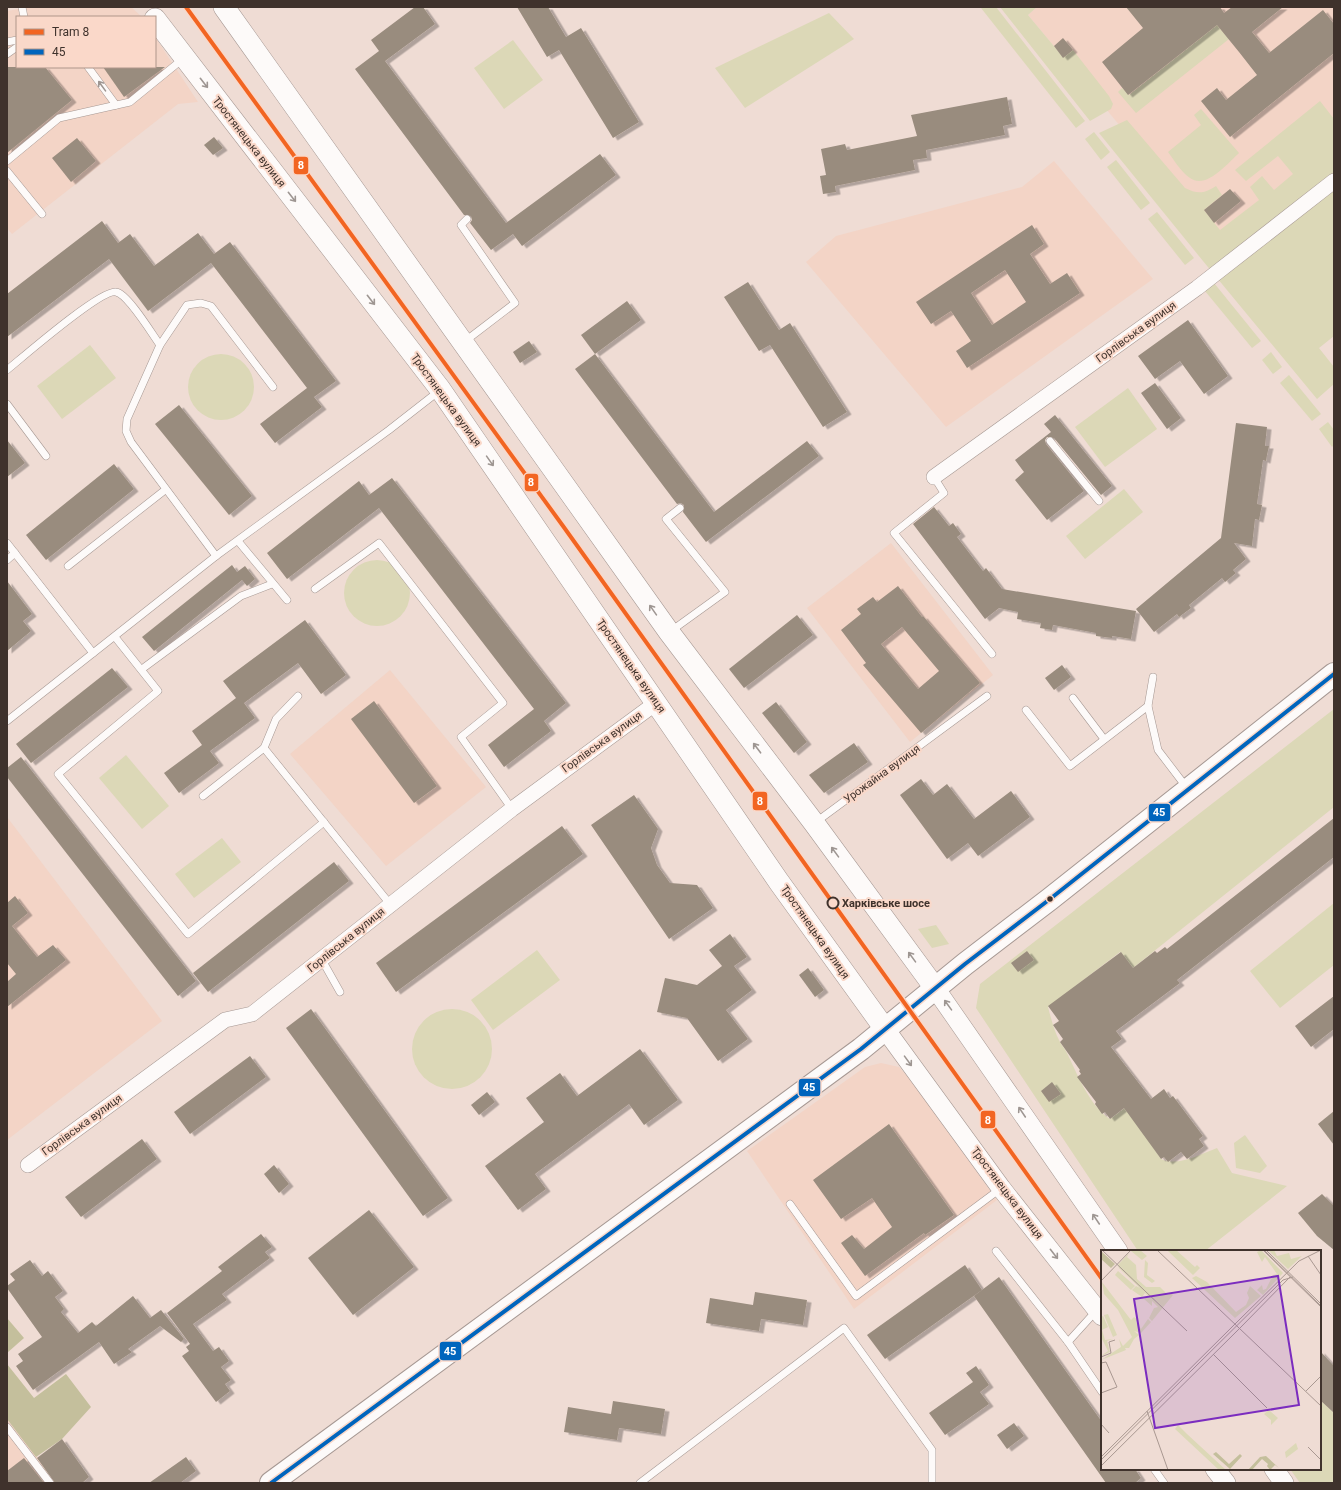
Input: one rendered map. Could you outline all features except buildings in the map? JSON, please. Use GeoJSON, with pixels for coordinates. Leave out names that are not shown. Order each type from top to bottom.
{"type":"FeatureCollection","features":[{"type":"Feature","properties":{"kind":"main road","name":"Тростянецька вулиця"},"geometry":{"type":"LineString","coordinates":[[146,7],[153,16]]}},
{"type":"Feature","properties":{"kind":"main road"},"geometry":{"type":"LineString","coordinates":[[224,7],[669,632],[814,823],[935,988]]}},
{"type":"Feature","properties":{"kind":"main road","name":"Тростянецька вулиця"},"geometry":{"type":"LineString","coordinates":[[156,21],[440,389],[779,882],[885,1029]]}},
{"type":"Feature","properties":{"kind":"main road"},"geometry":{"type":"LineString","coordinates":[[271,1483],[787,1105],[1334,674]]}},
{"type":"Feature","properties":{"kind":"street","name":"Горлівська вулиця"},"geometry":{"type":"LineString","coordinates":[[934,477],[1197,288],[1334,181]]}},
{"type":"Feature","properties":{"kind":"street","name":"Горлівська вулиця"},"geometry":{"type":"LineString","coordinates":[[28,1165],[225,1020],[252,1014],[512,809],[656,703]]}},
{"type":"Feature","properties":{"kind":"street"},"geometry":{"type":"LineString","coordinates":[[935,988],[1117,1250]]}},
{"type":"Feature","properties":{"kind":"street","name":"Тростянецька вулиця"},"geometry":{"type":"LineString","coordinates":[[885,1029],[1002,1188],[1100,1312]]}},
{"type":"Feature","properties":{"kind":"street"},"geometry":{"type":"LineString","coordinates":[[1216,1470],[1226,1483]]}},
{"type":"Feature","properties":{"kind":"street"},"geometry":{"type":"LineString","coordinates":[[1275,1470],[1284,1483]]}},
{"type":"Feature","properties":{"kind":"lane"},"geometry":{"type":"LineString","coordinates":[[7,54],[16,48]]}},
{"type":"Feature","properties":{"kind":"lane"},"geometry":{"type":"LineString","coordinates":[[7,161],[60,118],[130,102],[184,58]]}},
{"type":"Feature","properties":{"kind":"lane"},"geometry":{"type":"LineString","coordinates":[[89,68],[116,105]]}},
{"type":"Feature","properties":{"kind":"lane"},"geometry":{"type":"LineString","coordinates":[[7,171],[42,214]]}},
{"type":"Feature","properties":{"kind":"lane"},"geometry":{"type":"LineString","coordinates":[[463,342],[515,303],[461,225],[467,219]]}},
{"type":"Feature","properties":{"kind":"lane"},"geometry":{"type":"LineString","coordinates":[[7,370],[88,305],[106,294],[115,292],[124,296],[160,345]]}},
{"type":"Feature","properties":{"kind":"lane"},"geometry":{"type":"LineString","coordinates":[[216,556],[165,490],[131,442],[126,431],[127,419],[160,345],[187,305],[201,303],[211,306],[273,387]]}},
{"type":"Feature","properties":{"kind":"lane"},"geometry":{"type":"LineString","coordinates":[[7,721],[216,556],[389,430],[440,389]]}},
{"type":"Feature","properties":{"kind":"lane"},"geometry":{"type":"LineString","coordinates":[[7,404],[46,456]]}},
{"type":"Feature","properties":{"kind":"lane"},"geometry":{"type":"LineString","coordinates":[[1050,441],[1099,501]]}},
{"type":"Feature","properties":{"kind":"lane"},"geometry":{"type":"LineString","coordinates":[[934,477],[944,493],[894,533],[992,654]]}},
{"type":"Feature","properties":{"kind":"lane"},"geometry":{"type":"LineString","coordinates":[[68,566],[165,490]]}},
{"type":"Feature","properties":{"kind":"lane"},"geometry":{"type":"LineString","coordinates":[[669,632],[725,592],[666,519],[680,508]]}},
{"type":"Feature","properties":{"kind":"lane"},"geometry":{"type":"LineString","coordinates":[[238,541],[272,584],[287,600]]}},
{"type":"Feature","properties":{"kind":"lane"},"geometry":{"type":"LineString","coordinates":[[7,543],[93,653]]}},
{"type":"Feature","properties":{"kind":"lane"},"geometry":{"type":"LineString","coordinates":[[315,589],[379,543],[503,703],[461,737],[512,809]]}},
{"type":"Feature","properties":{"kind":"lane"},"geometry":{"type":"LineString","coordinates":[[7,560],[15,553]]}},
{"type":"Feature","properties":{"kind":"lane"},"geometry":{"type":"LineString","coordinates":[[142,670],[241,596],[272,584]]}},
{"type":"Feature","properties":{"kind":"lane"},"geometry":{"type":"LineString","coordinates":[[115,636],[158,691],[58,774],[188,934],[324,822]]}},
{"type":"Feature","properties":{"kind":"lane"},"geometry":{"type":"LineString","coordinates":[[1152,677],[1148,706],[1158,750],[1188,790]]}},
{"type":"Feature","properties":{"kind":"lane"},"geometry":{"type":"LineString","coordinates":[[203,796],[264,748],[276,719],[298,696]]}},
{"type":"Feature","properties":{"kind":"lane","name":"Урожайна вулиця"},"geometry":{"type":"LineString","coordinates":[[814,823],[988,696]]}},
{"type":"Feature","properties":{"kind":"lane"},"geometry":{"type":"LineString","coordinates":[[1073,698],[1104,739]]}},
{"type":"Feature","properties":{"kind":"lane"},"geometry":{"type":"LineString","coordinates":[[1026,710],[1070,766],[1148,706]]}},
{"type":"Feature","properties":{"kind":"lane"},"geometry":{"type":"LineString","coordinates":[[264,748],[390,904]]}},
{"type":"Feature","properties":{"kind":"lane"},"geometry":{"type":"LineString","coordinates":[[322,960],[340,992]]}},
{"type":"Feature","properties":{"kind":"lane"},"geometry":{"type":"LineString","coordinates":[[790,1204],[856,1296],[1002,1188]]}},
{"type":"Feature","properties":{"kind":"lane"},"geometry":{"type":"LineString","coordinates":[[996,1251],[1068,1342],[1101,1391]]}},
{"type":"Feature","properties":{"kind":"lane"},"geometry":{"type":"LineString","coordinates":[[1068,1342],[1100,1312]]}},
{"type":"Feature","properties":{"kind":"lane"},"geometry":{"type":"LineString","coordinates":[[640,1483],[844,1328],[932,1450],[932,1483]]}},
{"type":"Feature","properties":{"kind":"lane"},"geometry":{"type":"LineString","coordinates":[[7,1427],[50,1483]]}},
{"type":"Feature","properties":{"kind":"lane"},"geometry":{"type":"LineString","coordinates":[[1155,1470],[1164,1483]]}},
{"type":"Feature","properties":{"kind":"shaded area"},"geometry":{"type":"Polygon","coordinates":[[[31,7],[131,7],[141,16],[16,16],[16,68],[156,68],[156,39],[198,102],[178,104],[12,234],[7,228],[7,11],[31,7]]]}},
{"type":"Feature","properties":{"kind":"shaded area"},"geometry":{"type":"Polygon","coordinates":[[[996,7],[1085,121],[1076,128],[981,8],[996,7]]]}},
{"type":"Feature","properties":{"kind":"shaded area"},"geometry":{"type":"Polygon","coordinates":[[[1000,7],[1037,7],[1028,15],[1063,57],[1073,50],[1109,96],[1113,104],[1111,109],[1090,121],[1000,7]]]}},
{"type":"Feature","properties":{"kind":"shaded area"},"geometry":{"type":"Polygon","coordinates":[[[1037,7],[1334,7],[1334,154],[1218,244],[1028,15],[1037,7]]]}},
{"type":"Feature","properties":{"kind":"shaded area"},"geometry":{"type":"Polygon","coordinates":[[[829,13],[854,39],[745,108],[715,68],[829,13]]]}},
{"type":"Feature","properties":{"kind":"shaded area"},"geometry":{"type":"Polygon","coordinates":[[[1217,25],[1229,39],[1136,113],[1118,92],[1122,88],[1129,95],[1217,25]]]}},
{"type":"Feature","properties":{"kind":"shaded area"},"geometry":{"type":"Polygon","coordinates":[[[513,40],[543,80],[504,109],[474,68],[513,40]]]}},
{"type":"Feature","properties":{"kind":"shaded area"},"geometry":{"type":"Polygon","coordinates":[[[1320,101],[1334,119],[1334,336],[1319,348],[1334,367],[1334,384],[1317,399],[1099,133],[1127,120],[1185,188],[1197,192],[1204,192],[1216,186],[1222,195],[1204,210],[1220,230],[1259,200],[1250,187],[1262,176],[1274,190],[1293,174],[1278,156],[1246,181],[1235,170],[1320,101]]]}},
{"type":"Feature","properties":{"kind":"shaded area"},"geometry":{"type":"Polygon","coordinates":[[[1201,109],[1239,153],[1210,178],[1203,181],[1196,181],[1184,173],[1168,152],[1201,125],[1194,115],[1201,109]]]}},
{"type":"Feature","properties":{"kind":"shaded area"},"geometry":{"type":"Polygon","coordinates":[[[1094,132],[1110,152],[1101,160],[1085,139],[1094,132]]]}},
{"type":"Feature","properties":{"kind":"shaded area"},"geometry":{"type":"Polygon","coordinates":[[[1116,160],[1150,203],[1141,210],[1107,167],[1116,160]]]}},
{"type":"Feature","properties":{"kind":"shaded area"},"geometry":{"type":"Polygon","coordinates":[[[1054,161],[1153,279],[946,427],[806,262],[836,236],[1022,187],[1054,161]]]}},
{"type":"Feature","properties":{"kind":"shaded area"},"geometry":{"type":"Polygon","coordinates":[[[1157,212],[1194,258],[1185,265],[1148,219],[1157,212]]]}},
{"type":"Feature","properties":{"kind":"shaded area"},"geometry":{"type":"Polygon","coordinates":[[[1214,283],[1261,341],[1252,348],[1205,291],[1214,283]]]}},
{"type":"Feature","properties":{"kind":"shaded area"},"geometry":{"type":"Polygon","coordinates":[[[90,345],[116,378],[62,419],[37,386],[90,345]]]}},
{"type":"Feature","properties":{"kind":"shaded area"},"geometry":{"type":"Polygon","coordinates":[[[1271,352],[1282,367],[1273,374],[1262,360],[1271,352]]]}},
{"type":"Feature","properties":{"kind":"shaded area"},"geometry":{"type":"Polygon","coordinates":[[[221,354],[234,357],[244,364],[251,374],[254,387],[251,400],[244,410],[234,417],[221,420],[208,417],[198,410],[191,400],[188,387],[191,374],[198,364],[208,357],[221,354]]]}},
{"type":"Feature","properties":{"kind":"shaded area"},"geometry":{"type":"Polygon","coordinates":[[[1289,375],[1321,414],[1312,421],[1280,383],[1289,375]]]}},
{"type":"Feature","properties":{"kind":"shaded area"},"geometry":{"type":"Polygon","coordinates":[[[1128,388],[1157,429],[1105,467],[1075,427],[1128,388]]]}},
{"type":"Feature","properties":{"kind":"shaded area"},"geometry":{"type":"Polygon","coordinates":[[[1328,422],[1334,430],[1334,445],[1332,447],[1319,429],[1328,422]]]}},
{"type":"Feature","properties":{"kind":"shaded area"},"geometry":{"type":"Polygon","coordinates":[[[1124,489],[1143,512],[1085,559],[1066,536],[1124,489]]]}},
{"type":"Feature","properties":{"kind":"shaded area"},"geometry":{"type":"Polygon","coordinates":[[[891,543],[993,675],[910,742],[807,608],[891,543]]]}},
{"type":"Feature","properties":{"kind":"shaded area"},"geometry":{"type":"Polygon","coordinates":[[[377,560],[390,563],[400,570],[407,580],[410,593],[407,606],[400,616],[390,623],[377,626],[364,623],[354,616],[347,606],[344,593],[347,580],[354,570],[364,563],[377,560]]]}},
{"type":"Feature","properties":{"kind":"shaded area"},"geometry":{"type":"Polygon","coordinates":[[[390,670],[486,787],[386,866],[290,754],[390,670]]]}},
{"type":"Feature","properties":{"kind":"shaded area"},"geometry":{"type":"Polygon","coordinates":[[[1334,709],[1334,807],[1133,968],[1120,952],[1048,1007],[1058,1038],[1085,1090],[1096,1106],[1110,1119],[1126,1107],[1161,1159],[1175,1162],[1182,1161],[1217,1148],[1232,1173],[1287,1186],[1206,1250],[1137,1250],[976,1008],[980,984],[1334,709]]]}},
{"type":"Feature","properties":{"kind":"shaded area"},"geometry":{"type":"Polygon","coordinates":[[[126,755],[169,806],[142,829],[99,778],[126,755]]]}},
{"type":"Feature","properties":{"kind":"shaded area"},"geometry":{"type":"Polygon","coordinates":[[[7,817],[162,1021],[7,1140],[7,817]]]}},
{"type":"Feature","properties":{"kind":"shaded area"},"geometry":{"type":"Polygon","coordinates":[[[222,838],[241,862],[194,898],[175,874],[222,838]]]}},
{"type":"Feature","properties":{"kind":"shaded area"},"geometry":{"type":"Polygon","coordinates":[[[1334,903],[1334,965],[1280,1008],[1250,971],[1334,903]]]}},
{"type":"Feature","properties":{"kind":"shaded area"},"geometry":{"type":"Polygon","coordinates":[[[936,925],[949,944],[932,948],[918,929],[936,925]]]}},
{"type":"Feature","properties":{"kind":"shaded area"},"geometry":{"type":"Polygon","coordinates":[[[537,950],[560,980],[493,1030],[471,1000],[537,950]]]}},
{"type":"Feature","properties":{"kind":"shaded area"},"geometry":{"type":"Polygon","coordinates":[[[452,1009],[467,1012],[480,1021],[489,1034],[492,1049],[489,1064],[480,1077],[467,1086],[452,1089],[437,1086],[424,1077],[415,1064],[412,1049],[415,1034],[424,1021],[437,1012],[452,1009]]]}},
{"type":"Feature","properties":{"kind":"shaded area"},"geometry":{"type":"Polygon","coordinates":[[[881,1063],[899,1067],[908,1077],[997,1200],[854,1309],[747,1151],[865,1067],[881,1063]]]}},
{"type":"Feature","properties":{"kind":"shaded area"},"geometry":{"type":"Polygon","coordinates":[[[1245,1135],[1267,1166],[1260,1173],[1236,1168],[1234,1143],[1245,1135]]]}},
{"type":"Feature","properties":{"kind":"shaded area"},"geometry":{"type":"Polygon","coordinates":[[[7,1318],[24,1338],[7,1353],[7,1318]]]}},
{"type":"Feature","properties":{"kind":"shaded area"},"geometry":{"type":"Polygon","coordinates":[[[7,1364],[34,1398],[66,1374],[91,1407],[62,1439],[36,1457],[7,1419],[7,1364]]]}},
{"type":"Feature","properties":{"kind":"shaded area"},"geometry":{"type":"Polygon","coordinates":[[[1321,1401],[1334,1413],[1334,1483],[1300,1483],[1291,1470],[1321,1470],[1321,1401]]]}},
{"type":"Feature","properties":{"kind":"shaded area"},"geometry":{"type":"Polygon","coordinates":[[[7,1419],[58,1483],[7,1483],[7,1419]]]}},
{"type":"Feature","properties":{"kind":"tram line","name":"8"},"geometry":{"type":"LineString","coordinates":[[186,7],[563,526],[1101,1278]]}},
{"type":"Feature","properties":{"kind":"transit line","name":"45"},"geometry":{"type":"LineString","coordinates":[[271,1483],[861,1049],[965,964],[1050,899],[1334,674]]}},
{"type":"Feature","properties":{"kind":"place","name":"Харківське шосе"},"geometry":{"type":"Point","coordinates":[833,903]}}]}
